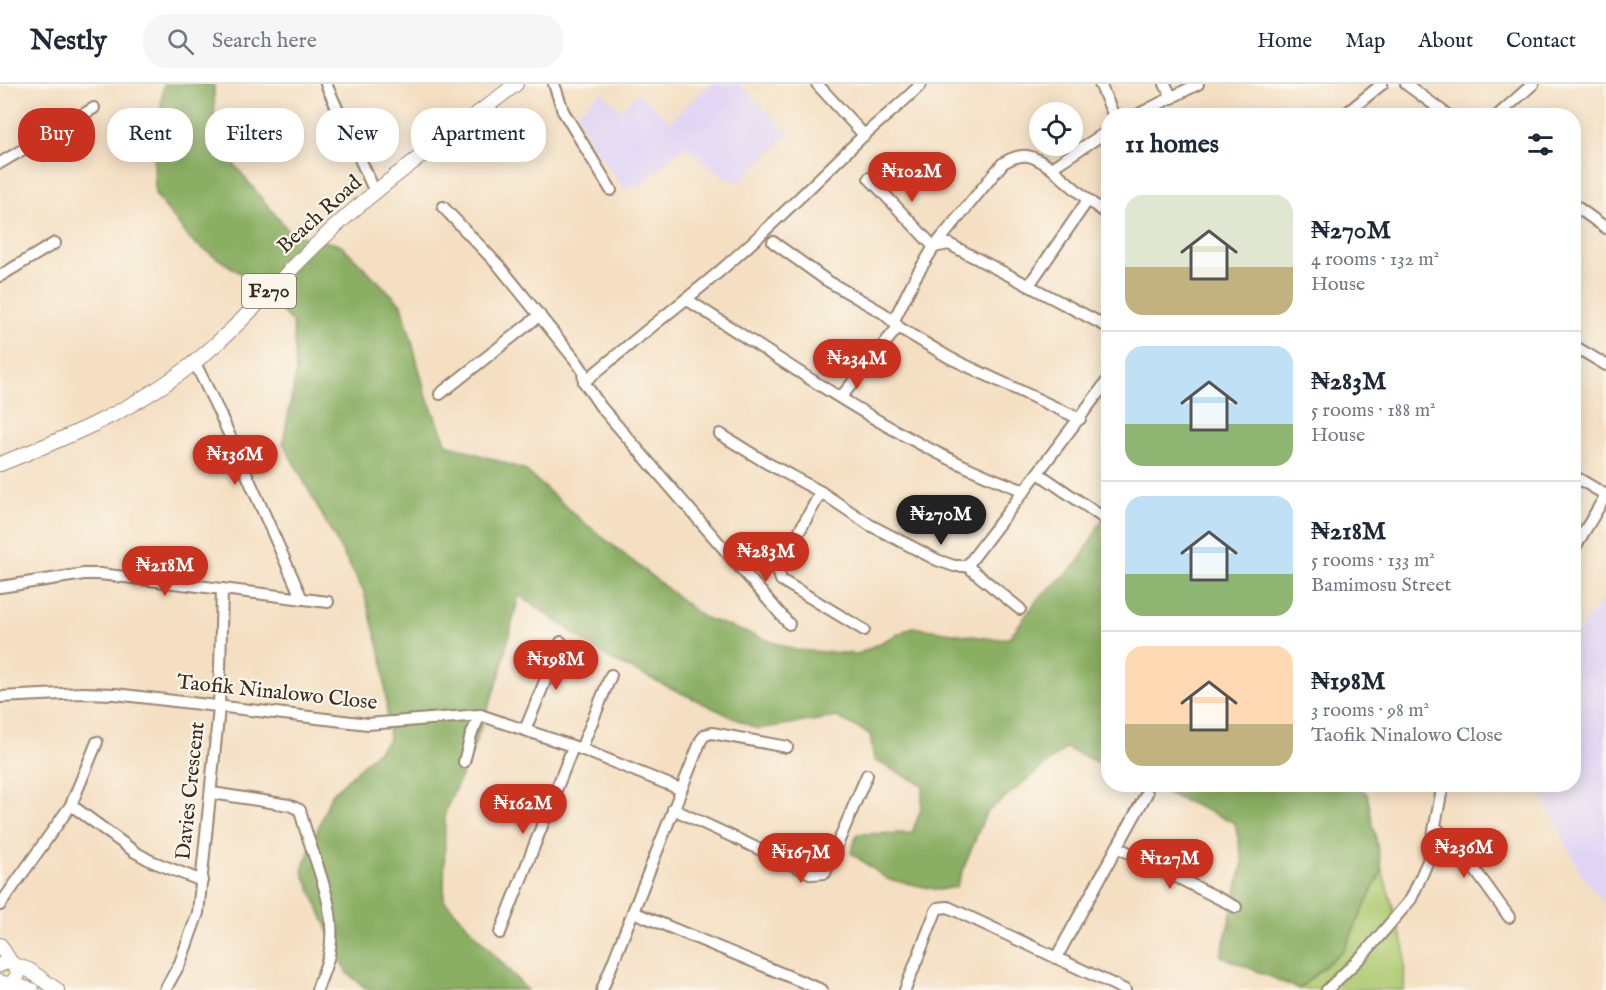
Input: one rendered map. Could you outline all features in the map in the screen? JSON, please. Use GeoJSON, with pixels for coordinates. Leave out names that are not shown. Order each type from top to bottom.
{"type":"FeatureCollection","features":[{"type":"Feature","properties":{"kind":"main road","name":"Beach Road"},"geometry":{"type":"LineString","coordinates":[[0,464],[111,417],[177,375],[230,330],[336,225],[375,192],[516,84]]}},
{"type":"Feature","properties":{"kind":"main road"},"geometry":{"type":"LineString","coordinates":[[0,945],[9,964],[18,975],[10,984],[32,990]]}},
{"type":"Feature","properties":{"kind":"main road"},"geometry":{"type":"LineString","coordinates":[[9,964],[29,970],[57,990]]}},
{"type":"Feature","properties":{"kind":"street"},"geometry":{"type":"LineString","coordinates":[[326,84],[375,192]]}},
{"type":"Feature","properties":{"kind":"street"},"geometry":{"type":"LineString","coordinates":[[554,84],[563,111],[574,132],[611,190]]}},
{"type":"Feature","properties":{"kind":"street"},"geometry":{"type":"LineString","coordinates":[[817,84],[864,135]]}},
{"type":"Feature","properties":{"kind":"street"},"geometry":{"type":"LineString","coordinates":[[584,382],[686,299],[790,206],[864,135],[900,106],[921,84]]}},
{"type":"Feature","properties":{"kind":"street"},"geometry":{"type":"LineString","coordinates":[[1100,84],[1110,108]]}},
{"type":"Feature","properties":{"kind":"street"},"geometry":{"type":"LineString","coordinates":[[1166,84],[1172,98]]}},
{"type":"Feature","properties":{"kind":"street"},"geometry":{"type":"LineString","coordinates":[[1152,108],[1198,84]]}},
{"type":"Feature","properties":{"kind":"street"},"geometry":{"type":"LineString","coordinates":[[1353,108],[1382,84]]}},
{"type":"Feature","properties":{"kind":"street"},"geometry":{"type":"LineString","coordinates":[[1406,84],[1438,108]]}},
{"type":"Feature","properties":{"kind":"street"},"geometry":{"type":"LineString","coordinates":[[1506,108],[1533,84]]}},
{"type":"Feature","properties":{"kind":"street"},"geometry":{"type":"LineString","coordinates":[[1051,168],[1101,136]]}},
{"type":"Feature","properties":{"kind":"street"},"geometry":{"type":"LineString","coordinates":[[0,163],[18,152]]}},
{"type":"Feature","properties":{"kind":"street"},"geometry":{"type":"LineString","coordinates":[[841,397],[896,324],[916,276],[934,247],[1003,163],[1012,158],[1034,156],[1101,210]]}},
{"type":"Feature","properties":{"kind":"street"},"geometry":{"type":"LineString","coordinates":[[870,177],[934,247]]}},
{"type":"Feature","properties":{"kind":"street"},"geometry":{"type":"LineString","coordinates":[[1029,285],[1088,200]]}},
{"type":"Feature","properties":{"kind":"street"},"geometry":{"type":"LineString","coordinates":[[443,207],[500,267],[540,315],[584,371],[584,382],[601,407],[789,624]]}},
{"type":"Feature","properties":{"kind":"street"},"geometry":{"type":"LineString","coordinates":[[1581,210],[1606,228]]}},
{"type":"Feature","properties":{"kind":"street"},"geometry":{"type":"LineString","coordinates":[[773,242],[826,280],[868,303],[896,324],[950,358],[1080,419]]}},
{"type":"Feature","properties":{"kind":"street"},"geometry":{"type":"LineString","coordinates":[[0,276],[55,243]]}},
{"type":"Feature","properties":{"kind":"street"},"geometry":{"type":"LineString","coordinates":[[934,247],[949,244],[1101,323]]}},
{"type":"Feature","properties":{"kind":"street"},"geometry":{"type":"LineString","coordinates":[[686,299],[927,449],[981,475],[1025,491]]}},
{"type":"Feature","properties":{"kind":"street"},"geometry":{"type":"LineString","coordinates":[[440,394],[540,315]]}},
{"type":"Feature","properties":{"kind":"street"},"geometry":{"type":"LineString","coordinates":[[1581,350],[1606,365]]}},
{"type":"Feature","properties":{"kind":"street"},"geometry":{"type":"LineString","coordinates":[[194,361],[302,599]]}},
{"type":"Feature","properties":{"kind":"street"},"geometry":{"type":"LineString","coordinates":[[967,566],[1101,390]]}},
{"type":"Feature","properties":{"kind":"street"},"geometry":{"type":"LineString","coordinates":[[720,434],[765,462],[821,492],[870,525],[937,560],[954,566],[967,566],[1020,609]]}},
{"type":"Feature","properties":{"kind":"street"},"geometry":{"type":"LineString","coordinates":[[1038,473],[1101,516]]}},
{"type":"Feature","properties":{"kind":"street"},"geometry":{"type":"LineString","coordinates":[[1581,480],[1606,495],[1581,537]]}},
{"type":"Feature","properties":{"kind":"street"},"geometry":{"type":"LineString","coordinates":[[821,492],[778,570],[778,576],[864,630]]}},
{"type":"Feature","properties":{"kind":"street"},"geometry":{"type":"LineString","coordinates":[[0,587],[84,574],[328,602]]}},
{"type":"Feature","properties":{"kind":"street","name":"Davies Crescent"},"geometry":{"type":"LineString","coordinates":[[165,990],[180,963],[198,913],[219,708],[222,589]]}},
{"type":"Feature","properties":{"kind":"street"},"geometry":{"type":"LineString","coordinates":[[525,730],[561,642]]}},
{"type":"Feature","properties":{"kind":"street"},"geometry":{"type":"LineString","coordinates":[[500,933],[577,748],[611,675]]}},
{"type":"Feature","properties":{"kind":"street","name":"Taofik Ninalowo Close"},"geometry":{"type":"LineString","coordinates":[[0,697],[83,693],[115,694],[368,724],[480,715],[577,748],[680,789]]}},
{"type":"Feature","properties":{"kind":"street"},"geometry":{"type":"LineString","coordinates":[[464,762],[471,735],[480,715]]}},
{"type":"Feature","properties":{"kind":"street"},"geometry":{"type":"LineString","coordinates":[[602,990],[700,740],[712,733],[788,747]]}},
{"type":"Feature","properties":{"kind":"street"},"geometry":{"type":"LineString","coordinates":[[0,905],[71,805],[97,742]]}},
{"type":"Feature","properties":{"kind":"street"},"geometry":{"type":"LineString","coordinates":[[672,809],[812,874],[825,873],[867,775]]}},
{"type":"Feature","properties":{"kind":"street"},"geometry":{"type":"LineString","coordinates":[[1327,990],[1364,954],[1411,899],[1428,861],[1442,792]]}},
{"type":"Feature","properties":{"kind":"street"},"geometry":{"type":"LineString","coordinates":[[212,793],[289,805],[300,810],[331,918],[329,954],[317,990]]}},
{"type":"Feature","properties":{"kind":"street"},"geometry":{"type":"LineString","coordinates":[[1056,958],[1147,793]]}},
{"type":"Feature","properties":{"kind":"street"},"geometry":{"type":"LineString","coordinates":[[71,805],[135,852],[151,861],[202,881]]}},
{"type":"Feature","properties":{"kind":"street"},"geometry":{"type":"LineString","coordinates":[[1435,828],[1462,852],[1509,917]]}},
{"type":"Feature","properties":{"kind":"street"},"geometry":{"type":"LineString","coordinates":[[1117,847],[1236,907]]}},
{"type":"Feature","properties":{"kind":"street"},"geometry":{"type":"LineString","coordinates":[[905,990],[936,911],[940,907],[948,907],[1125,990]]}},
{"type":"Feature","properties":{"kind":"street"},"geometry":{"type":"LineString","coordinates":[[633,912],[822,990]]}},
{"type":"Feature","properties":{"kind":"shaded area"},"geometry":{"type":"Polygon","coordinates":[[[711,84],[739,84],[790,133],[739,182],[727,179],[685,146],[638,186],[624,190],[590,141],[577,113],[601,91],[621,110],[639,92],[669,121],[711,84]]]}},
{"type":"Feature","properties":{"kind":"shaded area"},"geometry":{"type":"Polygon","coordinates":[[[1606,595],[1606,906],[1582,875],[1540,792],[1581,792],[1581,627],[1606,595]]]}},
{"type":"Feature","properties":{"kind":"green space"},"geometry":{"type":"Polygon","coordinates":[[[164,84],[214,84],[214,108],[205,108],[205,162],[232,162],[291,234],[341,245],[402,305],[426,395],[447,444],[525,470],[581,520],[703,617],[795,650],[858,654],[912,627],[993,639],[1009,638],[1038,599],[1078,563],[1101,522],[1101,764],[1066,748],[986,813],[956,887],[939,890],[887,879],[851,853],[857,834],[912,833],[921,809],[923,785],[874,760],[870,734],[837,717],[757,729],[610,659],[519,595],[499,677],[475,744],[445,812],[444,900],[527,990],[368,990],[347,973],[302,870],[331,795],[389,740],[383,663],[364,592],[283,443],[296,374],[293,323],[251,280],[191,241],[155,194],[154,162],[193,162],[193,108],[161,108],[164,84]]]}},
{"type":"Feature","properties":{"kind":"green space"},"geometry":{"type":"Polygon","coordinates":[[[1164,792],[1365,792],[1367,794],[1382,870],[1345,948],[1299,989],[1221,956],[1243,863],[1235,823],[1164,792]]]}},
{"type":"Feature","properties":{"kind":"green space"},"geometry":{"type":"Polygon","coordinates":[[[1382,870],[1405,949],[1404,990],[1299,989],[1345,948],[1382,870]]]}}]}
